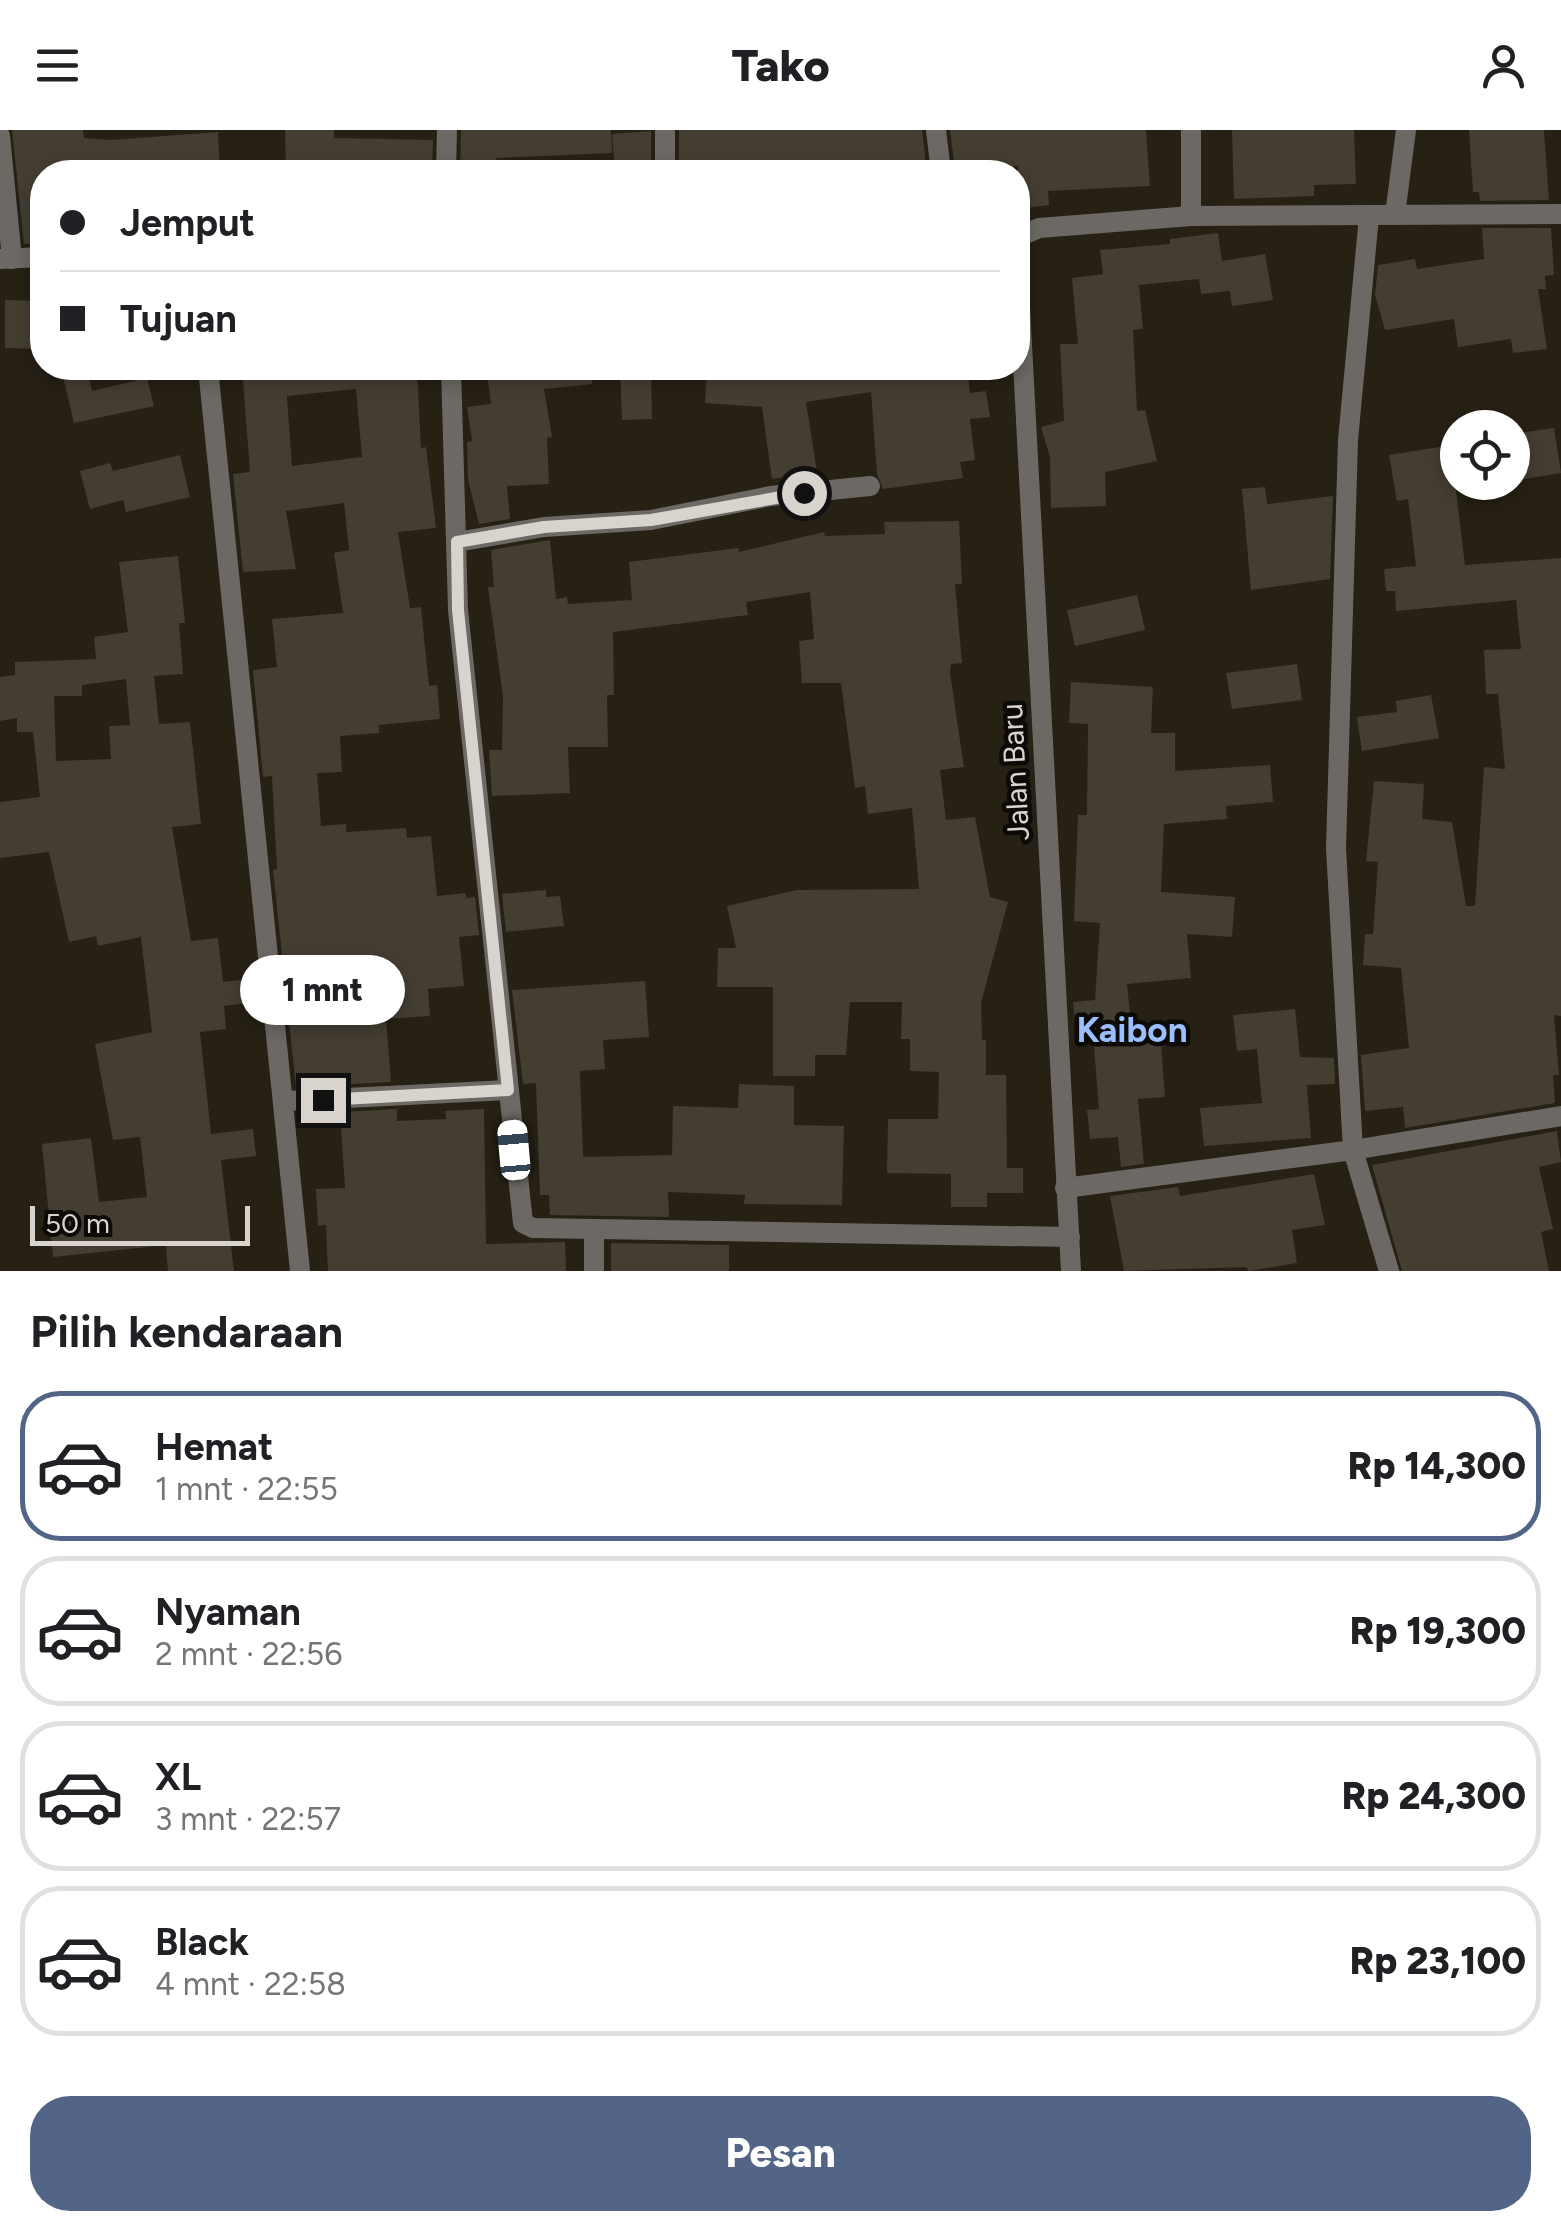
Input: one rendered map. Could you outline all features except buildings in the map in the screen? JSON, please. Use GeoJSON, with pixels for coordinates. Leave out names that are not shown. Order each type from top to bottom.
{"type":"FeatureCollection","features":[{"type":"Feature","properties":{"kind":"street"},"geometry":{"type":"LineString","coordinates":[[446,130],[446,160]]}},
{"type":"Feature","properties":{"kind":"street"},"geometry":{"type":"LineString","coordinates":[[664,160],[665,130]]}},
{"type":"Feature","properties":{"kind":"street"},"geometry":{"type":"LineString","coordinates":[[936,130],[940,160]]}},
{"type":"Feature","properties":{"kind":"street"},"geometry":{"type":"LineString","coordinates":[[1191,130],[1191,216]]}},
{"type":"Feature","properties":{"kind":"street"},"geometry":{"type":"LineString","coordinates":[[1394,215],[1406,130]]}},
{"type":"Feature","properties":{"kind":"street"},"geometry":{"type":"LineString","coordinates":[[0,136],[6,259]]}},
{"type":"Feature","properties":{"kind":"street"},"geometry":{"type":"LineString","coordinates":[[1030,232],[1191,216],[1561,214]]}},
{"type":"Feature","properties":{"kind":"street"},"geometry":{"type":"LineString","coordinates":[[1368,216],[1348,440],[1336,848],[1353,1150],[1389,1271]]}},
{"type":"Feature","properties":{"kind":"street"},"geometry":{"type":"LineString","coordinates":[[209,380],[286,1102],[300,1271]]}},
{"type":"Feature","properties":{"kind":"street"},"geometry":{"type":"LineString","coordinates":[[450,380],[458,610],[523,1224],[533,1228],[1070,1237]]}},
{"type":"Feature","properties":{"kind":"street","name":"Jalan Baru"},"geometry":{"type":"LineString","coordinates":[[1024,380],[1071,1271]]}},
{"type":"Feature","properties":{"kind":"street"},"geometry":{"type":"LineString","coordinates":[[457,542],[544,527],[651,520],[771,496],[870,486]]}},
{"type":"Feature","properties":{"kind":"street"},"geometry":{"type":"LineString","coordinates":[[286,1102],[508,1090]]}},
{"type":"Feature","properties":{"kind":"street"},"geometry":{"type":"LineString","coordinates":[[1065,1188],[1353,1150],[1561,1116]]}},
{"type":"Feature","properties":{"kind":"street"},"geometry":{"type":"LineString","coordinates":[[594,1229],[594,1271]]}},
{"type":"Feature","properties":{"kind":"district","name":"Kaibon"},"geometry":{"type":"Point","coordinates":[1132,1030]}},
{"type":"Feature","properties":{"kind":"route"},"geometry":{"type":"LineString","coordinates":[[323,1100],[508,1090],[458,610],[457,542],[544,527],[651,520],[804,493]]}}]}
